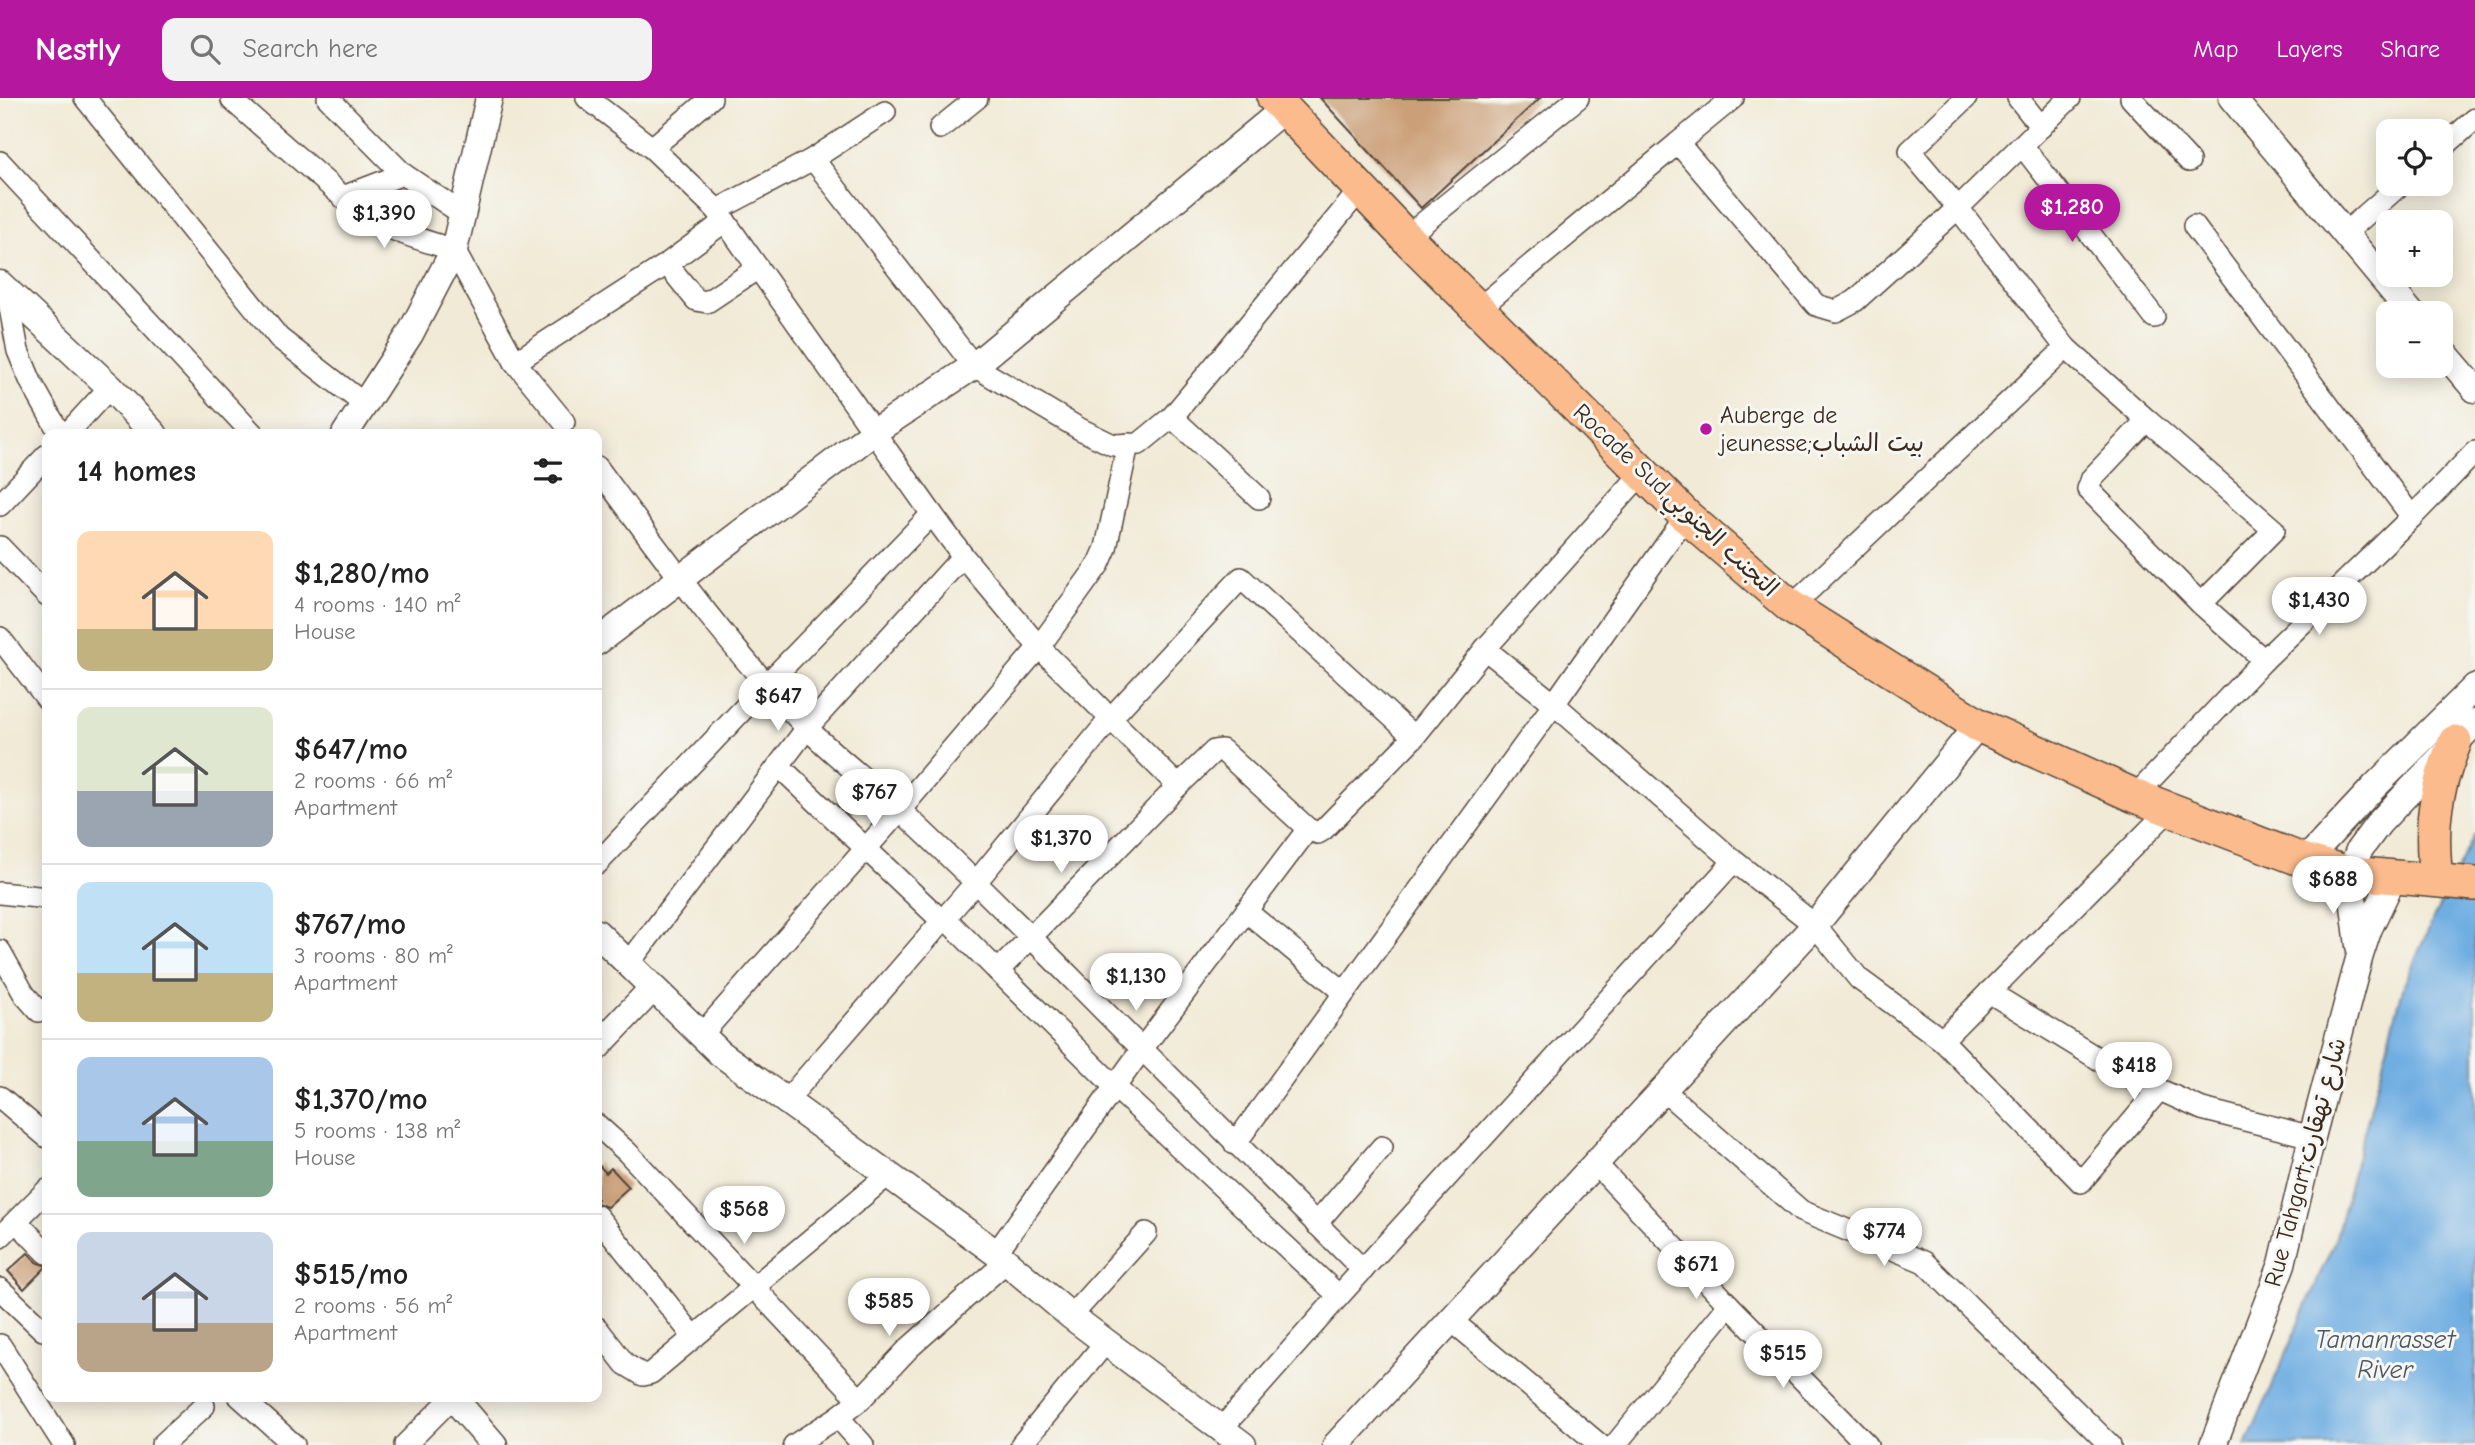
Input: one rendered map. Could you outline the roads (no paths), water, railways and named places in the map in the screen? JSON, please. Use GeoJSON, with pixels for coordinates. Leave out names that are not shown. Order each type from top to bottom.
{"type":"FeatureCollection","features":[{"type":"Feature","properties":{"kind":"main road","name":"Rocade Sud,التجنب الجنوبي"},"geometry":{"type":"LineString","coordinates":[[1285,102],[1360,190],[1642,473],[1686,516],[1791,607],[1978,725],[2136,796],[2305,861],[2350,873],[2475,884]]}},
{"type":"Feature","properties":{"kind":"main road"},"geometry":{"type":"LineString","coordinates":[[2439,881],[2432,845],[2434,810],[2442,775],[2465,732]]}},
{"type":"Feature","properties":{"kind":"street"},"geometry":{"type":"LineString","coordinates":[[85,98],[279,338],[364,404]]}},
{"type":"Feature","properties":{"kind":"street"},"geometry":{"type":"LineString","coordinates":[[328,98],[403,174],[464,215]]}},
{"type":"Feature","properties":{"kind":"street"},"geometry":{"type":"LineString","coordinates":[[348,429],[410,334],[454,250],[489,98]]}},
{"type":"Feature","properties":{"kind":"street"},"geometry":{"type":"LineString","coordinates":[[587,98],[652,148],[721,215],[962,556],[1039,647],[1178,786]]}},
{"type":"Feature","properties":{"kind":"street"},"geometry":{"type":"LineString","coordinates":[[652,148],[711,98]]}},
{"type":"Feature","properties":{"kind":"street"},"geometry":{"type":"LineString","coordinates":[[940,128],[977,98]]}},
{"type":"Feature","properties":{"kind":"street"},"geometry":{"type":"LineString","coordinates":[[1406,237],[1578,98]]}},
{"type":"Feature","properties":{"kind":"street"},"geometry":{"type":"LineString","coordinates":[[1478,309],[1733,98]]}},
{"type":"Feature","properties":{"kind":"street"},"geometry":{"type":"LineString","coordinates":[[1966,98],[1910,151],[1958,208],[2066,348],[2274,530],[2201,604]]}},
{"type":"Feature","properties":{"kind":"street"},"geometry":{"type":"LineString","coordinates":[[2018,98],[2041,127]]}},
{"type":"Feature","properties":{"kind":"street"},"geometry":{"type":"LineString","coordinates":[[1678,143],[1816,304],[1836,311],[1854,301],[1958,208],[2070,98]]}},
{"type":"Feature","properties":{"kind":"street"},"geometry":{"type":"LineString","coordinates":[[2131,98],[2189,161]]}},
{"type":"Feature","properties":{"kind":"street"},"geometry":{"type":"LineString","coordinates":[[2232,98],[2401,301]]}},
{"type":"Feature","properties":{"kind":"street"},"geometry":{"type":"LineString","coordinates":[[233,99],[365,216],[393,231],[454,250],[515,362],[561,429]]}},
{"type":"Feature","properties":{"kind":"street"},"geometry":{"type":"LineString","coordinates":[[602,638],[875,431],[974,366],[1285,102]]}},
{"type":"Feature","properties":{"kind":"street"},"geometry":{"type":"LineString","coordinates":[[515,362],[667,264],[721,215],[886,112]]}},
{"type":"Feature","properties":{"kind":"street"},"geometry":{"type":"LineString","coordinates":[[2453,138],[2475,119]]}},
{"type":"Feature","properties":{"kind":"street"},"geometry":{"type":"LineString","coordinates":[[2022,145],[2154,317]]}},
{"type":"Feature","properties":{"kind":"street"},"geometry":{"type":"LineString","coordinates":[[813,159],[974,366],[1080,429],[1113,445],[1139,444],[1172,417],[1360,190]]}},
{"type":"Feature","properties":{"kind":"street"},"geometry":{"type":"LineString","coordinates":[[0,162],[248,429]]}},
{"type":"Feature","properties":{"kind":"street"},"geometry":{"type":"LineString","coordinates":[[343,197],[403,174]]}},
{"type":"Feature","properties":{"kind":"street"},"geometry":{"type":"LineString","coordinates":[[2344,234],[2387,196]]}},
{"type":"Feature","properties":{"kind":"street"},"geometry":{"type":"LineString","coordinates":[[2194,226],[2412,517]]}},
{"type":"Feature","properties":{"kind":"street"},"geometry":{"type":"LineString","coordinates":[[667,264],[696,300],[707,302],[758,268]]}},
{"type":"Feature","properties":{"kind":"street"},"geometry":{"type":"LineString","coordinates":[[4,288],[110,387],[149,429]]}},
{"type":"Feature","properties":{"kind":"street"},"geometry":{"type":"LineString","coordinates":[[4,288],[18,351],[31,383],[57,429]]}},
{"type":"Feature","properties":{"kind":"street"},"geometry":{"type":"LineString","coordinates":[[1791,607],[2066,348]]}},
{"type":"Feature","properties":{"kind":"street"},"geometry":{"type":"LineString","coordinates":[[2453,363],[2475,389]]}},
{"type":"Feature","properties":{"kind":"street"},"geometry":{"type":"LineString","coordinates":[[72,429],[110,387]]}},
{"type":"Feature","properties":{"kind":"street"},"geometry":{"type":"LineString","coordinates":[[1172,417],[1259,498]]}},
{"type":"Feature","properties":{"kind":"street"},"geometry":{"type":"LineString","coordinates":[[2147,420],[2092,478],[2088,489],[2201,604],[2264,660]]}},
{"type":"Feature","properties":{"kind":"street"},"geometry":{"type":"LineString","coordinates":[[701,1035],[900,810],[1039,647],[1099,564],[1128,444]]}},
{"type":"Feature","properties":{"kind":"street"},"geometry":{"type":"LineString","coordinates":[[2136,796],[2264,660],[2475,452]]}},
{"type":"Feature","properties":{"kind":"street"},"geometry":{"type":"LineString","coordinates":[[0,505],[42,460]]}},
{"type":"Feature","properties":{"kind":"street"},"geometry":{"type":"LineString","coordinates":[[998,971],[1214,751],[1222,750],[1308,830],[1318,833],[1323,831],[1415,737],[1485,649],[1642,473]]}},
{"type":"Feature","properties":{"kind":"street"},"geometry":{"type":"LineString","coordinates":[[602,474],[680,580],[807,728],[900,810],[976,883],[1363,1270]]}},
{"type":"Feature","properties":{"kind":"street"},"geometry":{"type":"LineString","coordinates":[[602,859],[932,514]]}},
{"type":"Feature","properties":{"kind":"street"},"geometry":{"type":"LineString","coordinates":[[1235,1144],[1555,704],[1686,516]]}},
{"type":"Feature","properties":{"kind":"street"},"geometry":{"type":"LineString","coordinates":[[0,547],[42,591]]}},
{"type":"Feature","properties":{"kind":"street"},"geometry":{"type":"LineString","coordinates":[[629,963],[807,728],[962,556]]}},
{"type":"Feature","properties":{"kind":"street"},"geometry":{"type":"LineString","coordinates":[[786,1101],[976,883],[1111,719],[1241,579],[1415,737]]}},
{"type":"Feature","properties":{"kind":"street"},"geometry":{"type":"LineString","coordinates":[[0,638],[42,693]]}},
{"type":"Feature","properties":{"kind":"street"},"geometry":{"type":"LineString","coordinates":[[1485,649],[1555,704],[1734,861],[1815,925],[1859,979],[1942,1040],[2081,1182],[2159,1090]]}},
{"type":"Feature","properties":{"kind":"street"},"geometry":{"type":"LineString","coordinates":[[2305,861],[2375,786],[2475,687]]}},
{"type":"Feature","properties":{"kind":"street"},"geometry":{"type":"LineString","coordinates":[[1336,1445],[1815,925],[1978,725]]}},
{"type":"Feature","properties":{"kind":"street"},"geometry":{"type":"LineString","coordinates":[[2350,873],[2359,850],[2379,823],[2465,732]]}},
{"type":"Feature","properties":{"kind":"street"},"geometry":{"type":"LineString","coordinates":[[779,766],[998,971],[1115,1087],[1339,1296]]}},
{"type":"Feature","properties":{"kind":"street"},"geometry":{"type":"LineString","coordinates":[[1942,1040],[2171,808]]}},
{"type":"Feature","properties":{"kind":"street"},"geometry":{"type":"LineString","coordinates":[[794,1445],[860,1400],[1002,1257],[1142,1049],[1308,830]]}},
{"type":"Feature","properties":{"kind":"street"},"geometry":{"type":"LineString","coordinates":[[1222,1428],[1734,861]]}},
{"type":"Feature","properties":{"kind":"street","name":"Rue Tahgart;شارع تهقارت"},"geometry":{"type":"LineString","coordinates":[[2350,873],[2360,955]]}},
{"type":"Feature","properties":{"kind":"street","name":"Rue Tahgart;شارع تهقارت"},"geometry":{"type":"LineString","coordinates":[[2213,1445],[2282,1264],[2360,955],[2369,928],[2393,878]]}},
{"type":"Feature","properties":{"kind":"street"},"geometry":{"type":"LineString","coordinates":[[0,893],[42,897]]}},
{"type":"Feature","properties":{"kind":"street"},"geometry":{"type":"LineString","coordinates":[[1247,911],[1344,992]]}},
{"type":"Feature","properties":{"kind":"street"},"geometry":{"type":"LineString","coordinates":[[602,938],[720,1053],[1002,1257],[1105,1343],[1244,1445]]}},
{"type":"Feature","properties":{"kind":"street"},"geometry":{"type":"LineString","coordinates":[[0,951],[24,994],[39,1011]]}},
{"type":"Feature","properties":{"kind":"street"},"geometry":{"type":"LineString","coordinates":[[602,1042],[652,989]]}},
{"type":"Feature","properties":{"kind":"street"},"geometry":{"type":"LineString","coordinates":[[1989,992],[2118,1071],[2159,1090],[2202,1109],[2312,1137]]}},
{"type":"Feature","properties":{"kind":"street"},"geometry":{"type":"LineString","coordinates":[[1663,1090],[1801,1211],[1924,1262],[2110,1445]]}},
{"type":"Feature","properties":{"kind":"street"},"geometry":{"type":"LineString","coordinates":[[0,1097],[42,1132]]}},
{"type":"Feature","properties":{"kind":"street"},"geometry":{"type":"LineString","coordinates":[[602,1130],[627,1152],[860,1400]]}},
{"type":"Feature","properties":{"kind":"street"},"geometry":{"type":"LineString","coordinates":[[1316,1224],[1382,1147]]}},
{"type":"Feature","properties":{"kind":"street"},"geometry":{"type":"LineString","coordinates":[[1595,1163],[1729,1305],[1867,1445]]}},
{"type":"Feature","properties":{"kind":"street"},"geometry":{"type":"LineString","coordinates":[[602,1334],[625,1364],[643,1375],[651,1373],[888,1175]]}},
{"type":"Feature","properties":{"kind":"street"},"geometry":{"type":"LineString","coordinates":[[0,1237],[42,1195]]}},
{"type":"Feature","properties":{"kind":"street"},"geometry":{"type":"LineString","coordinates":[[17,1222],[42,1248]]}},
{"type":"Feature","properties":{"kind":"street"},"geometry":{"type":"LineString","coordinates":[[602,1222],[694,1337]]}},
{"type":"Feature","properties":{"kind":"street"},"geometry":{"type":"LineString","coordinates":[[1071,1316],[1146,1233]]}},
{"type":"Feature","properties":{"kind":"street"},"geometry":{"type":"LineString","coordinates":[[0,1289],[42,1329]]}},
{"type":"Feature","properties":{"kind":"street"},"geometry":{"type":"LineString","coordinates":[[1615,1445],[1729,1305]]}},
{"type":"Feature","properties":{"kind":"street"},"geometry":{"type":"LineString","coordinates":[[1451,1320],[1600,1445]]}},
{"type":"Feature","properties":{"kind":"street"},"geometry":{"type":"LineString","coordinates":[[1021,1445],[1105,1343]]}},
{"type":"Feature","properties":{"kind":"street"},"geometry":{"type":"LineString","coordinates":[[0,1345],[64,1445]]}},
{"type":"Feature","properties":{"kind":"street"},"geometry":{"type":"LineString","coordinates":[[162,1445],[202,1402]]}},
{"type":"Feature","properties":{"kind":"street"},"geometry":{"type":"LineString","coordinates":[[246,1402],[294,1445]]}},
{"type":"Feature","properties":{"kind":"street"},"geometry":{"type":"LineString","coordinates":[[405,1445],[448,1402]]}},
{"type":"Feature","properties":{"kind":"street"},"geometry":{"type":"LineString","coordinates":[[457,1402],[494,1445]]}},
{"type":"Feature","properties":{"kind":"street"},"geometry":{"type":"LineString","coordinates":[[838,1417],[863,1445]]}},
{"type":"Feature","properties":{"kind":"water","name":"Tamanrasset River"},"geometry":{"type":"Polygon","coordinates":[[[2475,834],[2475,1445],[2246,1445],[2335,1240],[2404,985],[2475,834]]]}},
{"type":"Feature","properties":{"kind":"place","name":"Auberge de jeunesse;بيت الشباب"},"geometry":{"type":"Point","coordinates":[1706,429]}}]}
